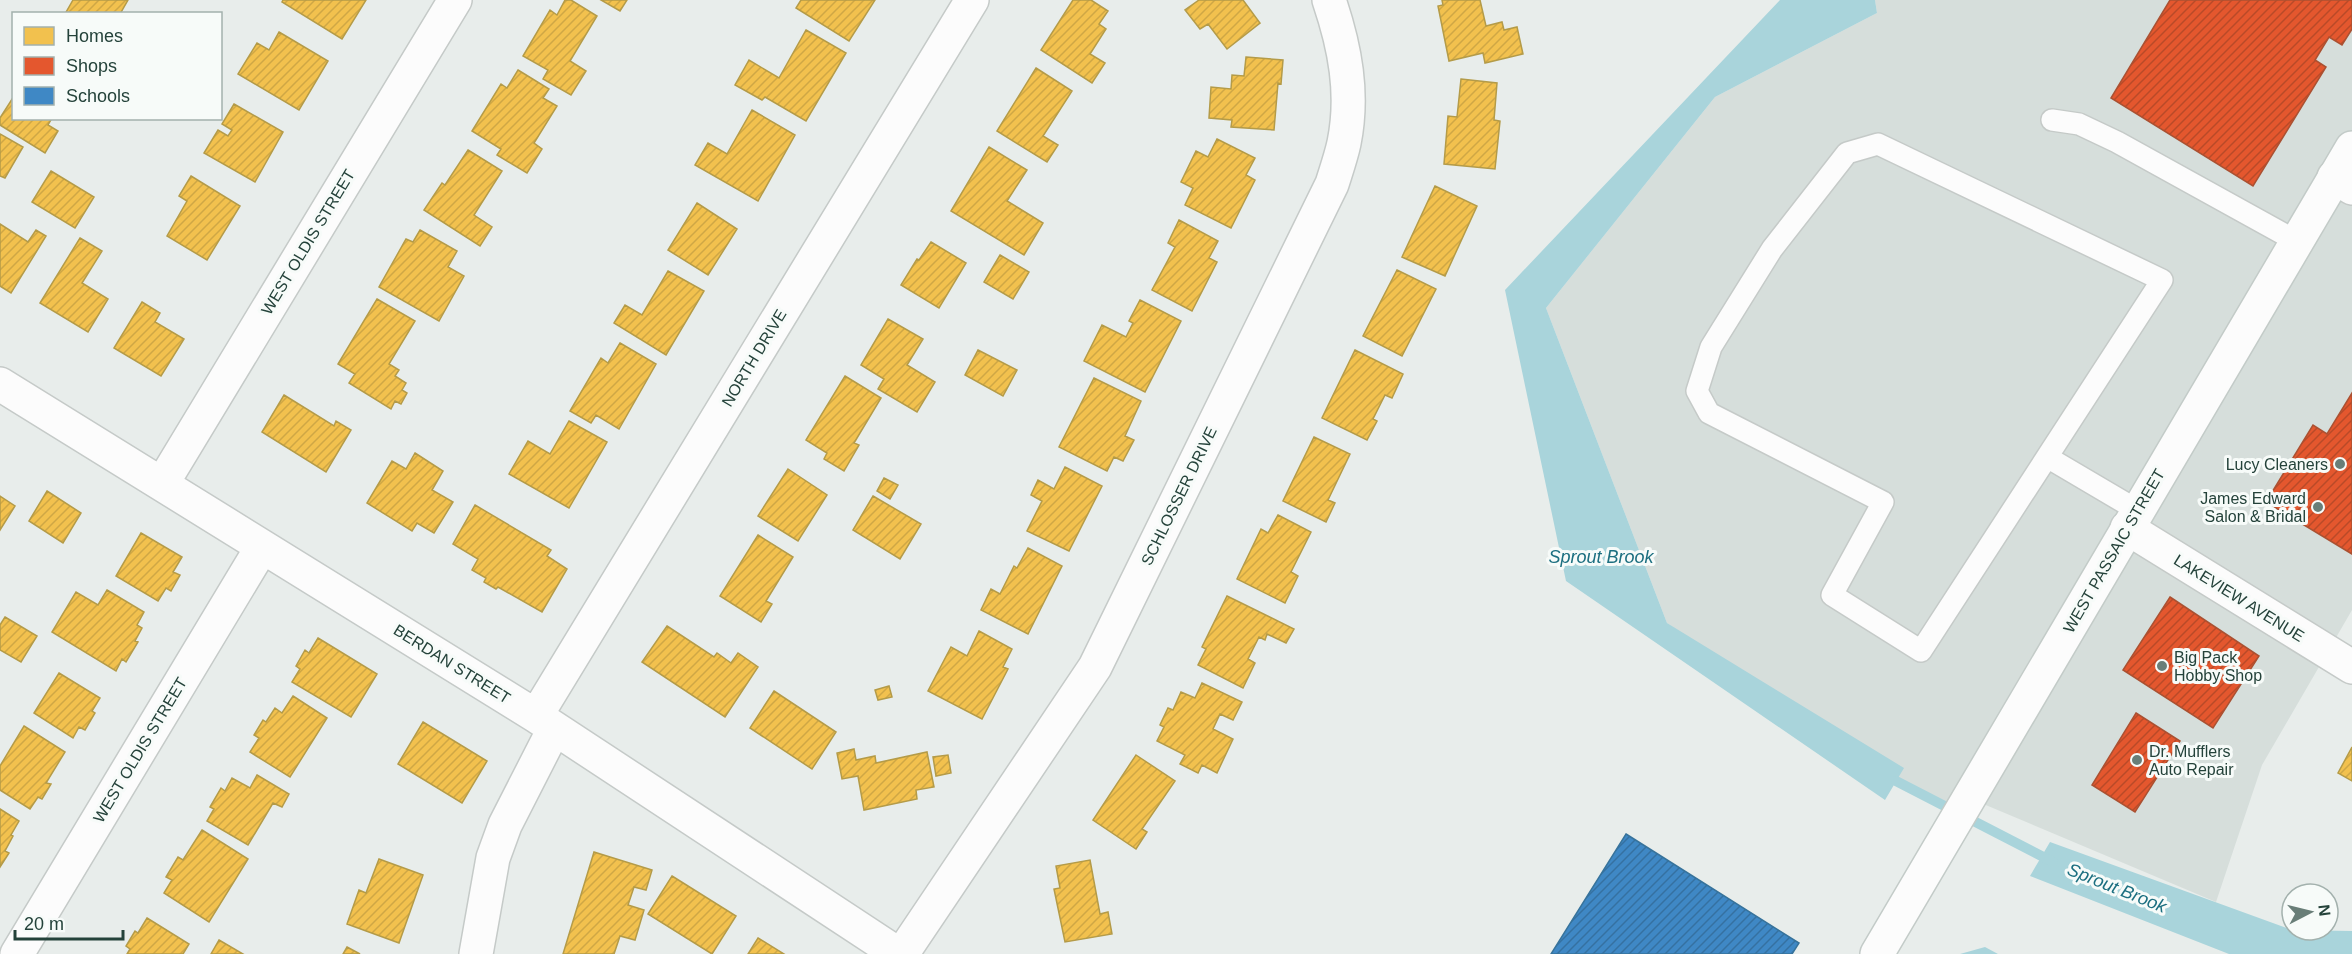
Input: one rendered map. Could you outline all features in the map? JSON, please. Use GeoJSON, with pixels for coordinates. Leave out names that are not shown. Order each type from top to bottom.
{"type":"FeatureCollection","features":[{"type":"Feature","properties":{"kind":"street","name":"WEST OLDIS STREET"},"geometry":{"type":"LineString","coordinates":[[162,484],[455,0]]}},
{"type":"Feature","properties":{"kind":"street","name":"NORTH DRIVE"},"geometry":{"type":"LineString","coordinates":[[476,954],[493,858],[545,722],[972,0]]}},
{"type":"Feature","properties":{"kind":"street","name":"SCHLOSSER DRIVE"},"geometry":{"type":"LineString","coordinates":[[902,954],[1095,667],[1332,184],[1344,143],[1349,91],[1342,40],[1329,0]]}},
{"type":"Feature","properties":{"kind":"street","name":"WEST PASSAIC STREET"},"geometry":{"type":"LineString","coordinates":[[1877,954],[2296,242],[2343,182],[2352,148]]}},
{"type":"Feature","properties":{"kind":"street","name":"BERDAN STREET"},"geometry":{"type":"LineString","coordinates":[[0,384],[545,722],[898,954]]}},
{"type":"Feature","properties":{"kind":"street","name":"LAKEVIEW AVENUE"},"geometry":{"type":"LineString","coordinates":[[2132,519],[2352,667]]}},
{"type":"Feature","properties":{"kind":"street","name":"WEST OLDIS STREET"},"geometry":{"type":"LineString","coordinates":[[17,954],[262,547]]}},
{"type":"Feature","properties":{"kind":"lane"},"geometry":{"type":"LineString","coordinates":[[2052,120],[2079,124],[2117,142],[2296,242]]}},
{"type":"Feature","properties":{"kind":"lane"},"geometry":{"type":"LineString","coordinates":[[1878,144],[2162,280],[2047,458],[1921,651],[1832,595],[1883,502],[1709,413],[1697,391],[1711,347],[1772,249],[1847,153],[1878,144]]}},
{"type":"Feature","properties":{"kind":"lane"},"geometry":{"type":"LineString","coordinates":[[2047,458],[2132,519]]}},
{"type":"Feature","properties":{"kind":"shaded area"},"geometry":{"type":"Polygon","coordinates":[[[1875,0],[2352,0],[2352,610],[2262,765],[2216,902],[1969,798],[1959,815],[1896,781],[1667,623],[1546,308],[1715,97],[1877,13],[1875,0]]]}},
{"type":"Feature","properties":{"kind":"water","name":"Sprout Brook"},"geometry":{"type":"Polygon","coordinates":[[[1780,0],[1875,0],[1877,13],[1715,97],[1546,308],[1667,623],[1904,768],[1885,800],[1566,581],[1505,290],[1780,0]]]}},
{"type":"Feature","properties":{"kind":"water"},"geometry":{"type":"Polygon","coordinates":[[[2050,842],[2280,926],[2280,942],[2340,942],[2340,931],[2352,931],[2352,954],[2229,954],[2030,876],[2050,842]]]}},
{"type":"Feature","properties":{"kind":"water"},"geometry":{"type":"Polygon","coordinates":[[[1985,947],[1998,954],[1960,954],[1985,947]]]}},
{"type":"Feature","properties":{"kind":"building: Homes"},"geometry":{"type":"Polygon","coordinates":[[[73,0],[128,0],[121,12],[66,12],[73,0]]]}},
{"type":"Feature","properties":{"kind":"building: Homes"},"geometry":{"type":"Polygon","coordinates":[[[283,0],[366,0],[342,39],[282,2],[283,0]]]}},
{"type":"Feature","properties":{"kind":"building: Homes"},"geometry":{"type":"Polygon","coordinates":[[[565,0],[571,0],[597,16],[570,61],[586,71],[571,95],[543,79],[548,70],[523,56],[550,10],[557,15],[565,0]]]}},
{"type":"Feature","properties":{"kind":"building: Homes"},"geometry":{"type":"Polygon","coordinates":[[[601,0],[627,0],[620,11],[601,0]]]}},
{"type":"Feature","properties":{"kind":"building: Homes"},"geometry":{"type":"Polygon","coordinates":[[[801,0],[875,0],[849,41],[796,8],[801,0]]]}},
{"type":"Feature","properties":{"kind":"building: Homes"},"geometry":{"type":"Polygon","coordinates":[[[1073,0],[1091,0],[1108,11],[1099,24],[1106,29],[1090,54],[1105,63],[1092,83],[1041,50],[1073,0]]]}},
{"type":"Feature","properties":{"kind":"building: Homes"},"geometry":{"type":"Polygon","coordinates":[[[1199,0],[1243,0],[1260,23],[1227,49],[1208,24],[1200,29],[1185,10],[1199,0]]]}},
{"type":"Feature","properties":{"kind":"building: Homes"},"geometry":{"type":"Polygon","coordinates":[[[1442,0],[1480,0],[1486,26],[1502,22],[1504,30],[1517,27],[1523,54],[1485,63],[1483,53],[1449,61],[1438,6],[1443,5],[1442,0]]]}},
{"type":"Feature","properties":{"kind":"building: Homes"},"geometry":{"type":"Polygon","coordinates":[[[806,30],[846,53],[806,121],[765,97],[762,100],[735,85],[749,60],[779,78],[806,30]]]}},
{"type":"Feature","properties":{"kind":"building: Homes"},"geometry":{"type":"Polygon","coordinates":[[[279,32],[328,61],[299,110],[238,74],[257,43],[269,50],[279,32]]]}},
{"type":"Feature","properties":{"kind":"building: Homes"},"geometry":{"type":"Polygon","coordinates":[[[1246,57],[1283,60],[1281,84],[1278,83],[1274,130],[1231,127],[1232,120],[1209,118],[1211,87],[1231,89],[1232,75],[1244,76],[1246,57]]]}},
{"type":"Feature","properties":{"kind":"building: Homes"},"geometry":{"type":"Polygon","coordinates":[[[1036,68],[1072,91],[1043,136],[1058,145],[1047,162],[997,131],[1036,68]]]}},
{"type":"Feature","properties":{"kind":"building: Homes"},"geometry":{"type":"Polygon","coordinates":[[[518,70],[549,89],[543,98],[557,106],[534,143],[542,149],[527,173],[497,155],[501,149],[472,131],[501,84],[507,88],[518,70]]]}},
{"type":"Feature","properties":{"kind":"building: Homes"},"geometry":{"type":"Polygon","coordinates":[[[1461,79],[1497,83],[1494,120],[1500,121],[1495,169],[1444,164],[1448,116],[1457,117],[1461,79]]]}},
{"type":"Feature","properties":{"kind":"building: Homes"},"geometry":{"type":"Polygon","coordinates":[[[12,99],[12,120],[51,120],[48,125],[58,131],[45,153],[0,125],[0,118],[12,99]]]}},
{"type":"Feature","properties":{"kind":"building: Homes"},"geometry":{"type":"Polygon","coordinates":[[[234,104],[283,132],[255,182],[204,153],[218,130],[228,136],[232,130],[222,124],[234,104]]]}},
{"type":"Feature","properties":{"kind":"building: Homes"},"geometry":{"type":"Polygon","coordinates":[[[752,110],[795,135],[758,201],[695,165],[708,143],[727,154],[752,110]]]}},
{"type":"Feature","properties":{"kind":"building: Homes"},"geometry":{"type":"Polygon","coordinates":[[[0,134],[23,147],[5,178],[0,176],[0,134]]]}},
{"type":"Feature","properties":{"kind":"building: Homes"},"geometry":{"type":"Polygon","coordinates":[[[1217,139],[1255,158],[1246,175],[1255,180],[1231,228],[1185,205],[1193,188],[1181,182],[1196,151],[1208,157],[1217,139]]]}},
{"type":"Feature","properties":{"kind":"building: Homes"},"geometry":{"type":"Polygon","coordinates":[[[989,147],[1027,170],[1007,201],[1043,223],[1024,255],[951,211],[989,147]]]}},
{"type":"Feature","properties":{"kind":"building: Homes"},"geometry":{"type":"Polygon","coordinates":[[[468,150],[502,171],[474,215],[492,227],[480,246],[424,210],[442,183],[445,185],[468,150]]]}},
{"type":"Feature","properties":{"kind":"building: Homes"},"geometry":{"type":"Polygon","coordinates":[[[51,171],[94,197],[75,228],[32,202],[51,171]]]}},
{"type":"Feature","properties":{"kind":"building: Homes"},"geometry":{"type":"Polygon","coordinates":[[[191,176],[240,206],[207,260],[167,236],[187,201],[179,196],[191,176]]]}},
{"type":"Feature","properties":{"kind":"building: Homes"},"geometry":{"type":"Polygon","coordinates":[[[1435,186],[1477,206],[1445,276],[1402,257],[1435,186]]]}},
{"type":"Feature","properties":{"kind":"building: Homes"},"geometry":{"type":"Polygon","coordinates":[[[697,203],[737,229],[708,275],[668,250],[697,203]]]}},
{"type":"Feature","properties":{"kind":"building: Homes"},"geometry":{"type":"Polygon","coordinates":[[[1179,220],[1218,241],[1209,258],[1217,262],[1192,311],[1152,290],[1175,247],[1168,243],[1179,220]]]}},
{"type":"Feature","properties":{"kind":"building: Homes"},"geometry":{"type":"Polygon","coordinates":[[[0,224],[28,242],[36,230],[46,236],[11,293],[0,286],[0,224]]]}},
{"type":"Feature","properties":{"kind":"building: Homes"},"geometry":{"type":"Polygon","coordinates":[[[420,230],[457,251],[448,267],[464,276],[439,321],[379,287],[406,239],[413,242],[420,230]]]}},
{"type":"Feature","properties":{"kind":"building: Homes"},"geometry":{"type":"Polygon","coordinates":[[[80,238],[102,251],[82,283],[108,299],[88,332],[40,303],[80,238]]]}},
{"type":"Feature","properties":{"kind":"building: Homes"},"geometry":{"type":"Polygon","coordinates":[[[931,242],[966,263],[939,308],[901,285],[931,242]]]}},
{"type":"Feature","properties":{"kind":"building: Homes"},"geometry":{"type":"Polygon","coordinates":[[[1000,255],[1029,272],[1013,299],[984,282],[1000,255]]]}},
{"type":"Feature","properties":{"kind":"building: Homes"},"geometry":{"type":"Polygon","coordinates":[[[1397,270],[1436,289],[1402,356],[1363,336],[1397,270]]]}},
{"type":"Feature","properties":{"kind":"building: Homes"},"geometry":{"type":"Polygon","coordinates":[[[668,271],[704,291],[666,355],[614,323],[625,305],[642,315],[668,271]]]}},
{"type":"Feature","properties":{"kind":"building: Homes"},"geometry":{"type":"Polygon","coordinates":[[[377,299],[415,321],[389,364],[399,370],[395,376],[406,383],[402,390],[407,393],[401,404],[395,401],[391,409],[349,383],[355,374],[338,364],[377,299]]]}},
{"type":"Feature","properties":{"kind":"building: Homes"},"geometry":{"type":"Polygon","coordinates":[[[1140,300],[1181,321],[1145,392],[1084,361],[1102,325],[1126,337],[1133,323],[1129,321],[1140,300]]]}},
{"type":"Feature","properties":{"kind":"building: Homes"},"geometry":{"type":"Polygon","coordinates":[[[142,302],[160,313],[155,322],[184,339],[161,376],[114,348],[142,302]]]}},
{"type":"Feature","properties":{"kind":"building: Homes"},"geometry":{"type":"Polygon","coordinates":[[[888,319],[923,339],[907,365],[935,382],[917,412],[878,389],[884,379],[861,365],[888,319]]]}},
{"type":"Feature","properties":{"kind":"building: Homes"},"geometry":{"type":"Polygon","coordinates":[[[620,343],[656,364],[619,429],[596,415],[591,423],[570,411],[601,358],[608,363],[620,343]]]}},
{"type":"Feature","properties":{"kind":"building: Homes"},"geometry":{"type":"Polygon","coordinates":[[[978,350],[1017,370],[1003,396],[965,375],[978,350]]]}},
{"type":"Feature","properties":{"kind":"building: Homes"},"geometry":{"type":"Polygon","coordinates":[[[1355,350],[1403,374],[1392,398],[1385,395],[1373,419],[1377,421],[1367,440],[1322,418],[1355,350]]]}},
{"type":"Feature","properties":{"kind":"building: Homes"},"geometry":{"type":"Polygon","coordinates":[[[845,376],[881,398],[854,443],[859,445],[844,471],[824,459],[827,453],[806,440],[845,376]]]}},
{"type":"Feature","properties":{"kind":"building: Homes"},"geometry":{"type":"Polygon","coordinates":[[[1094,378],[1141,401],[1125,436],[1134,440],[1123,461],[1114,457],[1107,471],[1059,447],[1094,378]]]}},
{"type":"Feature","properties":{"kind":"building: Homes"},"geometry":{"type":"Polygon","coordinates":[[[284,395],[334,426],[336,421],[351,430],[326,472],[262,432],[284,395]]]}},
{"type":"Feature","properties":{"kind":"building: Homes"},"geometry":{"type":"Polygon","coordinates":[[[569,421],[607,442],[569,508],[509,474],[528,441],[550,454],[569,421]]]}},
{"type":"Feature","properties":{"kind":"building: Homes"},"geometry":{"type":"Polygon","coordinates":[[[1314,437],[1350,454],[1328,500],[1335,503],[1326,522],[1283,501],[1314,437]]]}},
{"type":"Feature","properties":{"kind":"building: Homes"},"geometry":{"type":"Polygon","coordinates":[[[415,453],[443,471],[432,490],[453,502],[434,533],[417,523],[412,531],[367,503],[392,461],[406,469],[415,453]]]}},
{"type":"Feature","properties":{"kind":"building: Homes"},"geometry":{"type":"Polygon","coordinates":[[[1065,467],[1102,486],[1069,551],[1027,531],[1042,501],[1031,495],[1038,480],[1054,489],[1065,467]]]}},
{"type":"Feature","properties":{"kind":"building: Homes"},"geometry":{"type":"Polygon","coordinates":[[[788,469],[827,495],[798,541],[758,516],[788,469]]]}},
{"type":"Feature","properties":{"kind":"building: Homes"},"geometry":{"type":"Polygon","coordinates":[[[884,478],[898,485],[890,499],[877,491],[884,478]]]}},
{"type":"Feature","properties":{"kind":"building: Homes"},"geometry":{"type":"Polygon","coordinates":[[[47,491],[81,513],[63,543],[29,521],[47,491]]]}},
{"type":"Feature","properties":{"kind":"building: Homes"},"geometry":{"type":"Polygon","coordinates":[[[0,496],[15,506],[0,530],[0,496]]]}},
{"type":"Feature","properties":{"kind":"building: Homes"},"geometry":{"type":"Polygon","coordinates":[[[873,496],[921,524],[900,559],[853,530],[873,496]]]}},
{"type":"Feature","properties":{"kind":"building: Homes"},"geometry":{"type":"Polygon","coordinates":[[[475,505],[551,550],[547,556],[567,569],[542,612],[498,587],[496,589],[484,582],[486,578],[472,570],[478,559],[453,544],[475,505]]]}},
{"type":"Feature","properties":{"kind":"building: Homes"},"geometry":{"type":"Polygon","coordinates":[[[1278,515],[1311,532],[1291,572],[1298,576],[1285,603],[1237,579],[1261,529],[1268,533],[1278,515]]]}},
{"type":"Feature","properties":{"kind":"building: Homes"},"geometry":{"type":"Polygon","coordinates":[[[141,533],[182,557],[173,572],[180,575],[171,591],[166,588],[158,601],[116,576],[141,533]]]}},
{"type":"Feature","properties":{"kind":"building: Homes"},"geometry":{"type":"Polygon","coordinates":[[[758,535],[793,557],[766,601],[772,604],[761,622],[720,596],[758,535]]]}},
{"type":"Feature","properties":{"kind":"building: Homes"},"geometry":{"type":"Polygon","coordinates":[[[1028,548],[1062,566],[1028,634],[981,610],[991,589],[1000,594],[1014,566],[1017,568],[1028,548]]]}},
{"type":"Feature","properties":{"kind":"building: Homes"},"geometry":{"type":"Polygon","coordinates":[[[107,590],[144,612],[137,625],[142,628],[135,641],[138,642],[126,662],[122,659],[116,671],[52,632],[76,592],[98,605],[107,590]]]}},
{"type":"Feature","properties":{"kind":"building: Homes"},"geometry":{"type":"Polygon","coordinates":[[[1227,596],[1294,629],[1286,643],[1267,634],[1265,640],[1259,637],[1248,659],[1255,663],[1243,688],[1198,665],[1206,649],[1202,647],[1227,596]]]}},
{"type":"Feature","properties":{"kind":"building: Homes"},"geometry":{"type":"Polygon","coordinates":[[[5,617],[37,636],[21,662],[0,650],[0,625],[5,617]]]}},
{"type":"Feature","properties":{"kind":"building: Homes"},"geometry":{"type":"Polygon","coordinates":[[[667,626],[714,657],[717,653],[731,663],[738,653],[758,667],[725,717],[642,662],[667,626]]]}},
{"type":"Feature","properties":{"kind":"building: Homes"},"geometry":{"type":"Polygon","coordinates":[[[979,631],[1012,649],[1003,667],[1008,669],[982,719],[928,691],[951,647],[967,656],[979,631]]]}},
{"type":"Feature","properties":{"kind":"building: Homes"},"geometry":{"type":"Polygon","coordinates":[[[318,638],[377,674],[351,717],[292,682],[300,669],[296,666],[305,650],[309,653],[318,638]]]}},
{"type":"Feature","properties":{"kind":"building: Homes"},"geometry":{"type":"Polygon","coordinates":[[[59,673],[100,698],[92,711],[95,713],[85,730],[79,727],[73,738],[34,713],[59,673]]]}},
{"type":"Feature","properties":{"kind":"building: Homes"},"geometry":{"type":"Polygon","coordinates":[[[1202,683],[1242,702],[1233,720],[1220,714],[1213,729],[1233,739],[1217,773],[1202,765],[1198,773],[1180,764],[1185,755],[1157,741],[1164,727],[1160,725],[1168,708],[1173,710],[1181,692],[1195,698],[1202,683]]]}},
{"type":"Feature","properties":{"kind":"building: Homes"},"geometry":{"type":"Polygon","coordinates":[[[889,686],[892,697],[878,700],[875,690],[889,686]]]}},
{"type":"Feature","properties":{"kind":"building: Homes"},"geometry":{"type":"Polygon","coordinates":[[[774,691],[836,732],[812,769],[750,728],[774,691]]]}},
{"type":"Feature","properties":{"kind":"building: Homes"},"geometry":{"type":"Polygon","coordinates":[[[293,696],[327,718],[290,777],[250,752],[259,738],[254,735],[263,720],[266,722],[275,708],[282,713],[293,696]]]}},
{"type":"Feature","properties":{"kind":"building: Homes"},"geometry":{"type":"Polygon","coordinates":[[[423,722],[487,761],[462,803],[398,764],[423,722]]]}},
{"type":"Feature","properties":{"kind":"building: Homes"},"geometry":{"type":"Polygon","coordinates":[[[24,726],[65,752],[46,783],[51,784],[42,799],[38,797],[30,809],[0,790],[0,766],[24,726]]]}},
{"type":"Feature","properties":{"kind":"building: Homes"},"geometry":{"type":"Polygon","coordinates":[[[2352,747],[2352,781],[2338,773],[2352,747]]]}},
{"type":"Feature","properties":{"kind":"building: Homes"},"geometry":{"type":"Polygon","coordinates":[[[854,749],[856,760],[875,756],[876,763],[927,752],[934,787],[916,790],[917,799],[864,810],[858,776],[842,779],[837,753],[854,749]]]}},
{"type":"Feature","properties":{"kind":"building: Homes"},"geometry":{"type":"Polygon","coordinates":[[[948,755],[951,773],[936,776],[933,757],[948,755]]]}},
{"type":"Feature","properties":{"kind":"building: Homes"},"geometry":{"type":"Polygon","coordinates":[[[1136,755],[1175,781],[1142,829],[1147,832],[1136,849],[1093,820],[1136,755]]]}},
{"type":"Feature","properties":{"kind":"building: Homes"},"geometry":{"type":"Polygon","coordinates":[[[257,775],[289,794],[282,807],[273,803],[248,845],[207,821],[214,809],[210,807],[221,788],[225,791],[232,778],[250,788],[257,775]]]}},
{"type":"Feature","properties":{"kind":"building: Homes"},"geometry":{"type":"Polygon","coordinates":[[[0,809],[19,821],[5,851],[9,853],[0,867],[0,809]]]}},
{"type":"Feature","properties":{"kind":"building: Homes"},"geometry":{"type":"Polygon","coordinates":[[[202,830],[248,859],[209,922],[164,893],[172,880],[166,877],[178,857],[183,860],[202,830]]]}},
{"type":"Feature","properties":{"kind":"building: Homes"},"geometry":{"type":"Polygon","coordinates":[[[594,852],[652,870],[646,890],[634,887],[628,905],[644,910],[635,940],[620,936],[614,954],[563,954],[594,852]]]}},
{"type":"Feature","properties":{"kind":"building: Homes"},"geometry":{"type":"Polygon","coordinates":[[[379,859],[423,875],[399,943],[347,924],[359,890],[366,893],[379,859]]]}},
{"type":"Feature","properties":{"kind":"building: Homes"},"geometry":{"type":"Polygon","coordinates":[[[1090,860],[1100,914],[1108,912],[1112,934],[1065,942],[1054,889],[1060,888],[1056,866],[1090,860]]]}},
{"type":"Feature","properties":{"kind":"building: Homes"},"geometry":{"type":"Polygon","coordinates":[[[672,876],[736,916],[712,954],[648,914],[672,876]]]}},
{"type":"Feature","properties":{"kind":"building: Homes"},"geometry":{"type":"Polygon","coordinates":[[[147,918],[189,944],[183,954],[127,954],[130,949],[126,946],[135,931],[138,933],[147,918]]]}},
{"type":"Feature","properties":{"kind":"building: Homes"},"geometry":{"type":"Polygon","coordinates":[[[758,938],[784,954],[748,954],[758,938]]]}},
{"type":"Feature","properties":{"kind":"building: Homes"},"geometry":{"type":"Polygon","coordinates":[[[219,940],[243,954],[211,954],[219,940]]]}},
{"type":"Feature","properties":{"kind":"building: Homes"},"geometry":{"type":"Polygon","coordinates":[[[347,947],[360,954],[343,954],[347,947]]]}},
{"type":"Feature","properties":{"kind":"building: Shops"},"geometry":{"type":"Polygon","coordinates":[[[2170,0],[2352,0],[2352,29],[2342,45],[2329,37],[2315,60],[2326,67],[2253,186],[2111,98],[2170,0]]]}},
{"type":"Feature","properties":{"kind":"building: Shops"},"geometry":{"type":"Polygon","coordinates":[[[2352,393],[2352,554],[2266,502],[2313,425],[2327,434],[2352,393]]]}},
{"type":"Feature","properties":{"kind":"building: Shops"},"geometry":{"type":"Polygon","coordinates":[[[2170,597],[2259,656],[2213,728],[2123,670],[2170,597]]]}},
{"type":"Feature","properties":{"kind":"building: Shops"},"geometry":{"type":"Polygon","coordinates":[[[2136,713],[2180,741],[2135,812],[2092,785],[2136,713]]]}},
{"type":"Feature","properties":{"kind":"building: Schools"},"geometry":{"type":"Polygon","coordinates":[[[1626,834],[1799,943],[1792,954],[1551,954],[1626,834]]]}},
{"type":"Feature","properties":{"kind":"waterway","name":"Sprout Brook"},"geometry":{"type":"LineString","coordinates":[[1896,781],[2053,862]]}},
{"type":"Feature","properties":{"kind":"place","name":"Lucy Cleaners"},"geometry":{"type":"Point","coordinates":[2340,464]}},
{"type":"Feature","properties":{"kind":"place","name":"James Edward Salon & Bridal"},"geometry":{"type":"Point","coordinates":[2318,507]}},
{"type":"Feature","properties":{"kind":"place","name":"Big Pack Hobby Shop"},"geometry":{"type":"Point","coordinates":[2162,666]}},
{"type":"Feature","properties":{"kind":"place","name":"Dr. Mufflers Auto Repair"},"geometry":{"type":"Point","coordinates":[2137,760]}}]}
